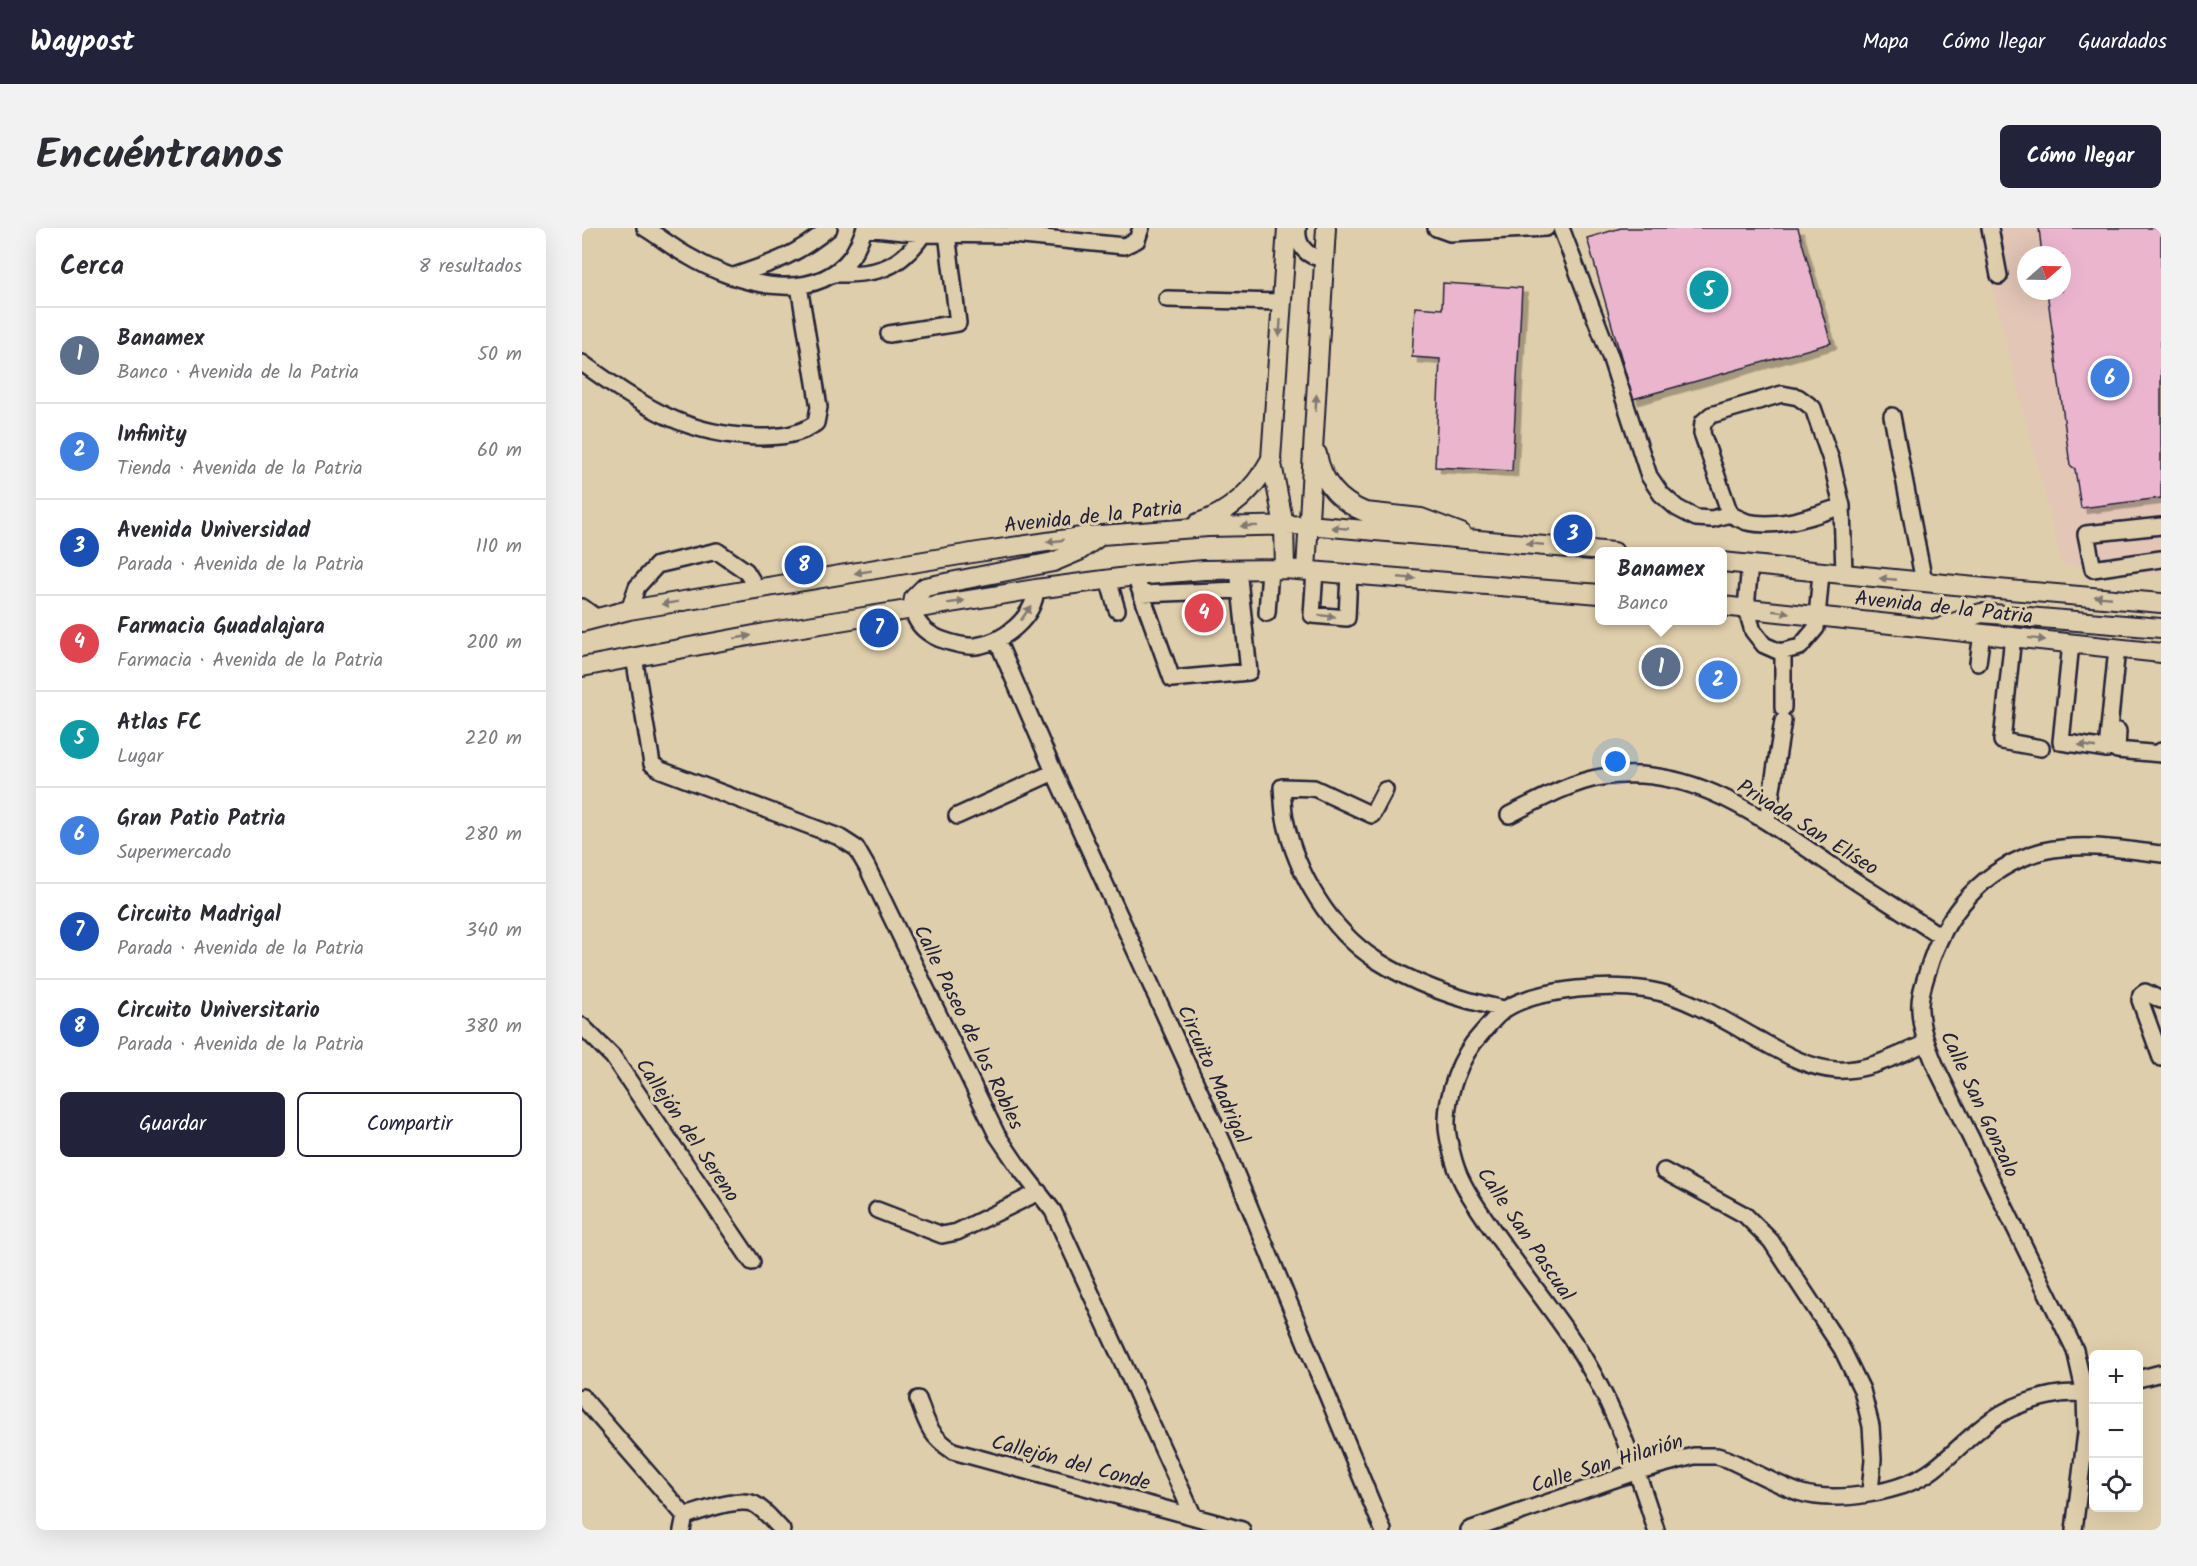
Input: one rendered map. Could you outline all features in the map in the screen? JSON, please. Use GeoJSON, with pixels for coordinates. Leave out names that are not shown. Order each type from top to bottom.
{"type":"FeatureCollection","features":[{"type":"Feature","properties":{"kind":"main road"},"geometry":{"type":"LineString","coordinates":[[1277,569],[1284,525],[1271,459],[1287,228]]}},
{"type":"Feature","properties":{"kind":"main road"},"geometry":{"type":"LineString","coordinates":[[1310,571],[1308,525],[1326,228]]}},
{"type":"Feature","properties":{"kind":"main road"},"geometry":{"type":"LineString","coordinates":[[1314,433],[1323,477],[1334,492],[1349,504],[1365,512],[1421,518],[1444,525],[1473,539]]}},
{"type":"Feature","properties":{"kind":"main road"},"geometry":{"type":"LineString","coordinates":[[1161,530],[1200,523],[1225,511],[1251,489],[1271,459]]}},
{"type":"Feature","properties":{"kind":"main road","name":"Avenida de la Patria"},"geometry":{"type":"LineString","coordinates":[[587,616],[978,552],[1101,535],[1161,530],[1308,525],[1595,550]]}},
{"type":"Feature","properties":{"kind":"main road"},"geometry":{"type":"LineString","coordinates":[[912,609],[914,598],[925,587],[1053,562],[1079,551],[1101,535]]}},
{"type":"Feature","properties":{"kind":"main road","name":"Avenida de la Patria"},"geometry":{"type":"LineString","coordinates":[[1727,562],[1821,573],[2161,603]]}},
{"type":"Feature","properties":{"kind":"main road"},"geometry":{"type":"LineString","coordinates":[[582,668],[634,657],[1036,589],[1191,571],[1277,569],[1595,594]]}},
{"type":"Feature","properties":{"kind":"main road","name":"Avenida de la Patria"},"geometry":{"type":"LineString","coordinates":[[1727,606],[2161,653]]}},
{"type":"Feature","properties":{"kind":"main road"},"geometry":{"type":"LineString","coordinates":[[1940,628],[1981,613],[2161,628]]}},
{"type":"Feature","properties":{"kind":"street"},"geometry":{"type":"LineString","coordinates":[[734,276],[780,260],[807,246],[829,228]]}},
{"type":"Feature","properties":{"kind":"street"},"geometry":{"type":"LineString","coordinates":[[832,274],[850,258],[865,228],[923,234],[1014,232],[1124,246],[1137,240],[1141,228]]}},
{"type":"Feature","properties":{"kind":"street"},"geometry":{"type":"LineString","coordinates":[[1298,228],[1298,239],[1303,249],[1312,256],[1324,258]]}},
{"type":"Feature","properties":{"kind":"street"},"geometry":{"type":"LineString","coordinates":[[1436,228],[1450,233],[1546,228]]}},
{"type":"Feature","properties":{"kind":"street"},"geometry":{"type":"LineString","coordinates":[[1561,228],[1610,356],[1649,476],[1661,494],[1677,508],[1696,518],[1712,519],[1730,514],[1748,522],[1777,522],[1806,518],[1842,506]]}},
{"type":"Feature","properties":{"kind":"street"},"geometry":{"type":"LineString","coordinates":[[1990,228],[1999,276]]}},
{"type":"Feature","properties":{"kind":"street"},"geometry":{"type":"LineString","coordinates":[[655,231],[688,256],[721,272],[759,283],[792,286],[832,274],[862,275],[884,269],[901,260],[914,248],[923,234]]}},
{"type":"Feature","properties":{"kind":"street"},"geometry":{"type":"LineString","coordinates":[[889,334],[958,323],[947,233]]}},
{"type":"Feature","properties":{"kind":"street"},"geometry":{"type":"LineString","coordinates":[[582,363],[643,406],[675,422],[742,437],[774,437],[804,432],[816,423],[819,407],[792,286],[780,260]]}},
{"type":"Feature","properties":{"kind":"street"},"geometry":{"type":"LineString","coordinates":[[1167,299],[1282,302]]}},
{"type":"Feature","properties":{"kind":"street"},"geometry":{"type":"LineString","coordinates":[[1730,514],[1702,433],[1703,422],[1711,415],[1782,394],[1798,397],[1813,408],[1831,460],[1842,506],[1844,575]]}},
{"type":"Feature","properties":{"kind":"street"},"geometry":{"type":"LineString","coordinates":[[1892,416],[1924,582]]}},
{"type":"Feature","properties":{"kind":"street"},"geometry":{"type":"LineString","coordinates":[[2161,526],[2086,534],[2093,569],[2161,559]]}},
{"type":"Feature","properties":{"kind":"street"},"geometry":{"type":"LineString","coordinates":[[629,610],[637,587],[657,565],[717,551],[746,571],[757,589]]}},
{"type":"Feature","properties":{"kind":"street"},"geometry":{"type":"LineString","coordinates":[[1750,564],[1746,608],[1753,631],[1764,645],[1783,651],[1800,647],[1816,628],[1821,573]]}},
{"type":"Feature","properties":{"kind":"street"},"geometry":{"type":"LineString","coordinates":[[1135,576],[1172,679],[1249,672],[1238,569]]}},
{"type":"Feature","properties":{"kind":"street"},"geometry":{"type":"LineString","coordinates":[[1267,613],[1277,569]]}},
{"type":"Feature","properties":{"kind":"street"},"geometry":{"type":"LineString","coordinates":[[1191,571],[1192,592]]}},
{"type":"Feature","properties":{"kind":"street"},"geometry":{"type":"LineString","coordinates":[[1310,571],[1312,615],[1347,618],[1348,573]]}},
{"type":"Feature","properties":{"kind":"street"},"geometry":{"type":"LineString","coordinates":[[1108,579],[1117,610]]}},
{"type":"Feature","properties":{"kind":"street"},"geometry":{"type":"LineString","coordinates":[[912,609],[918,623],[933,636],[952,644],[975,646],[997,640],[1014,629],[1032,605],[1036,589]]}},
{"type":"Feature","properties":{"kind":"street"},"geometry":{"type":"LineString","coordinates":[[1141,594],[1240,590]]}},
{"type":"Feature","properties":{"kind":"street"},"geometry":{"type":"LineString","coordinates":[[1978,663],[1982,633]]}},
{"type":"Feature","properties":{"kind":"street"},"geometry":{"type":"LineString","coordinates":[[2013,636],[2002,741],[2041,748]]}},
{"type":"Feature","properties":{"kind":"street","name":"Circuito Madrigal"},"geometry":{"type":"LineString","coordinates":[[997,640],[1054,772],[1224,1145],[1383,1530]]}},
{"type":"Feature","properties":{"kind":"street"},"geometry":{"type":"LineString","coordinates":[[2071,643],[2061,742],[2107,749],[2121,648]]}},
{"type":"Feature","properties":{"kind":"street"},"geometry":{"type":"LineString","coordinates":[[2121,648],[2117,750],[2161,754],[2161,751]]}},
{"type":"Feature","properties":{"kind":"street"},"geometry":{"type":"LineString","coordinates":[[1767,822],[1783,714],[1783,651]]}},
{"type":"Feature","properties":{"kind":"street","name":"Calle Paseo de los Robles"},"geometry":{"type":"LineString","coordinates":[[634,657],[651,764],[661,770],[839,837],[856,848],[997,1135],[1053,1211],[1194,1517]]}},
{"type":"Feature","properties":{"kind":"street"},"geometry":{"type":"LineString","coordinates":[[957,816],[1054,772]]}},
{"type":"Feature","properties":{"kind":"street","name":"Privada San Elíseo"},"geometry":{"type":"LineString","coordinates":[[1509,815],[1551,794],[1600,777],[1638,775],[1685,781],[1741,806],[1941,936]]}},
{"type":"Feature","properties":{"kind":"street"},"geometry":{"type":"LineString","coordinates":[[1385,790],[1372,814],[1314,788],[1282,787],[1285,818],[1294,850],[1312,890],[1338,927],[1375,959],[1418,982],[1473,1002],[1504,1009]]}},
{"type":"Feature","properties":{"kind":"street","name":"Calle San Gonzalo"},"geometry":{"type":"LineString","coordinates":[[2074,1530],[2089,1392],[2064,1324],[1948,1093],[1926,1043],[1920,1008],[1922,990],[1941,936],[1964,900],[1988,877],[2024,857],[2044,851],[2101,847],[2161,854]]}},
{"type":"Feature","properties":{"kind":"street","name":"Calle San Pascual"},"geometry":{"type":"LineString","coordinates":[[1656,1530],[1638,1472],[1597,1382],[1571,1338],[1471,1198],[1455,1164],[1447,1125],[1454,1079],[1478,1037],[1504,1009],[1522,1001],[1557,992],[1601,987],[1644,990],[1673,996],[1800,1061],[1837,1070],[1861,1067],[1885,1060],[1926,1043]]}},
{"type":"Feature","properties":{"kind":"street"},"geometry":{"type":"LineString","coordinates":[[2161,1000],[2145,992],[2141,995],[2140,1000],[2161,1054]]}},
{"type":"Feature","properties":{"kind":"street","name":"Callejón del Sereno"},"geometry":{"type":"LineString","coordinates":[[582,1026],[613,1058],[752,1262]]}},
{"type":"Feature","properties":{"kind":"street"},"geometry":{"type":"LineString","coordinates":[[1664,1170],[1745,1215],[1771,1241],[1842,1349],[1862,1390],[1871,1426],[1873,1459],[1870,1493]]}},
{"type":"Feature","properties":{"kind":"street"},"geometry":{"type":"LineString","coordinates":[[877,1210],[942,1235],[957,1232],[1040,1192]]}},
{"type":"Feature","properties":{"kind":"street"},"geometry":{"type":"LineString","coordinates":[[2143,1378],[2161,1373]]}},
{"type":"Feature","properties":{"kind":"street","name":"Calle San Hilarión"},"geometry":{"type":"LineString","coordinates":[[1469,1530],[1638,1472],[1694,1456],[1717,1456],[1799,1492],[1831,1496],[1870,1493],[1907,1484],[1932,1470],[1989,1420],[2014,1407],[2060,1394],[2089,1392]]}},
{"type":"Feature","properties":{"kind":"street"},"geometry":{"type":"LineString","coordinates":[[582,1397],[683,1523],[732,1503],[744,1502],[755,1505],[782,1530]]}},
{"type":"Feature","properties":{"kind":"street","name":"Callejón del Conde"},"geometry":{"type":"LineString","coordinates":[[918,1399],[927,1424],[938,1441],[953,1451],[1237,1529]]}},
{"type":"Feature","properties":{"kind":"shaded area"},"geometry":{"type":"Polygon","coordinates":[[[1977,228],[2161,228],[2161,575],[2062,564],[1977,228]]]}},
{"type":"Feature","properties":{"kind":"building"},"geometry":{"type":"Polygon","coordinates":[[[1621,228],[1798,228],[1831,343],[1633,399],[1587,238],[1621,228]]]}},
{"type":"Feature","properties":{"kind":"building"},"geometry":{"type":"Polygon","coordinates":[[[2039,228],[2161,228],[2161,498],[2081,508],[2075,469],[2070,465],[2048,300],[2071,300],[2071,246],[2041,246],[2039,228]]]}},
{"type":"Feature","properties":{"kind":"building"},"geometry":{"type":"Polygon","coordinates":[[[1443,283],[1522,288],[1512,471],[1435,467],[1440,359],[1412,357],[1415,307],[1442,309],[1443,283]]]}},
{"type":"Feature","properties":{"kind":"place","name":"Atlas FC"},"geometry":{"type":"Point","coordinates":[1709,290]}},
{"type":"Feature","properties":{"kind":"place","name":"Gran Patio Patria"},"geometry":{"type":"Point","coordinates":[2110,378]}},
{"type":"Feature","properties":{"kind":"place","name":"Avenida Universidad"},"geometry":{"type":"Point","coordinates":[1573,534]}},
{"type":"Feature","properties":{"kind":"place","name":"Circuito Universitario"},"geometry":{"type":"Point","coordinates":[804,565]}},
{"type":"Feature","properties":{"kind":"place","name":"Farmacia Guadalajara"},"geometry":{"type":"Point","coordinates":[1204,613]}},
{"type":"Feature","properties":{"kind":"place","name":"Circuito Madrigal"},"geometry":{"type":"Point","coordinates":[879,628]}},
{"type":"Feature","properties":{"kind":"place","name":"Banamex"},"geometry":{"type":"Point","coordinates":[1661,667]}},
{"type":"Feature","properties":{"kind":"place","name":"Infinity"},"geometry":{"type":"Point","coordinates":[1718,680]}}]}
